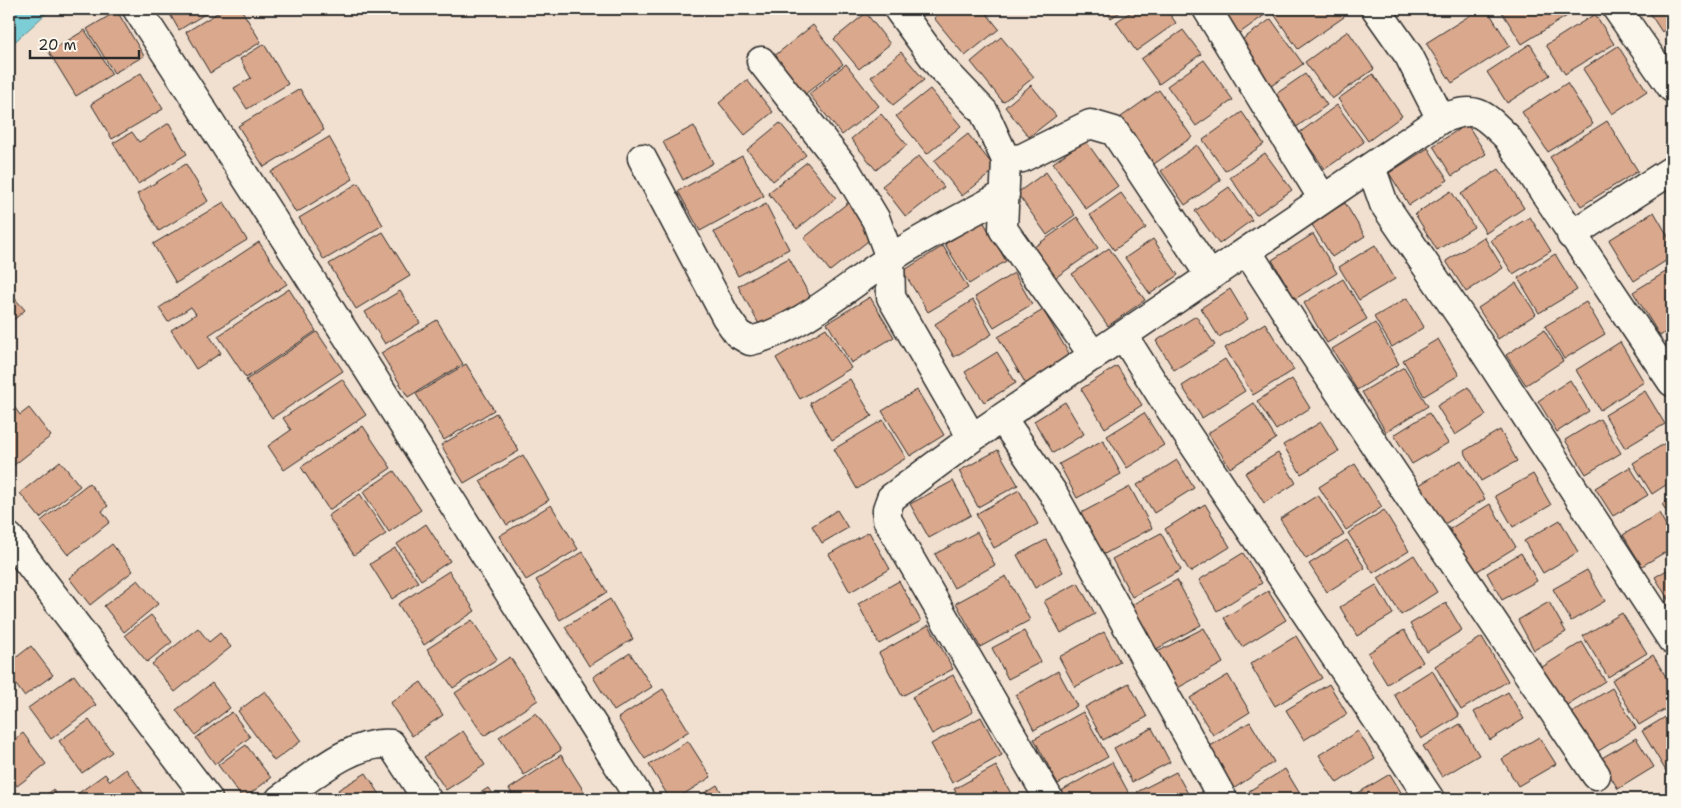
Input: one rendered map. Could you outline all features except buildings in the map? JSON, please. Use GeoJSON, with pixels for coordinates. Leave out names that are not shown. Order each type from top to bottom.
{"type":"FeatureCollection","features":[{"type":"Feature","properties":{"kind":"street"},"geometry":{"type":"LineString","coordinates":[[137,9],[241,167],[442,490],[640,799]]}},
{"type":"Feature","properties":{"kind":"street"},"geometry":{"type":"LineString","coordinates":[[898,9],[939,65],[984,112],[1006,160],[1003,229],[1094,356]]}},
{"type":"Feature","properties":{"kind":"street"},"geometry":{"type":"LineString","coordinates":[[1207,9],[1324,199]]}},
{"type":"Feature","properties":{"kind":"street"},"geometry":{"type":"LineString","coordinates":[[1376,9],[1409,56],[1441,119]]}},
{"type":"Feature","properties":{"kind":"street"},"geometry":{"type":"LineString","coordinates":[[1617,9],[1672,88]]}},
{"type":"Feature","properties":{"kind":"street"},"geometry":{"type":"LineString","coordinates":[[761,61],[846,170],[876,220],[890,258],[891,297],[972,438]]}},
{"type":"Feature","properties":{"kind":"street"},"geometry":{"type":"LineString","coordinates":[[1049,799],[887,519],[887,509],[891,498],[972,438],[1441,119],[1460,112],[1484,114],[1506,137],[1541,186],[1572,235],[1612,290],[1672,382]]}},
{"type":"Feature","properties":{"kind":"street"},"geometry":{"type":"LineString","coordinates":[[1006,160],[1022,158],[1090,124],[1114,131],[1210,276]]}},
{"type":"Feature","properties":{"kind":"street"},"geometry":{"type":"LineString","coordinates":[[642,158],[726,317],[738,334],[750,341],[769,337],[801,318],[890,258],[1005,194]]}},
{"type":"Feature","properties":{"kind":"street"},"geometry":{"type":"LineString","coordinates":[[1371,167],[1384,204],[1477,341],[1672,640]]}},
{"type":"Feature","properties":{"kind":"street"},"geometry":{"type":"LineString","coordinates":[[1572,235],[1672,170]]}},
{"type":"Feature","properties":{"kind":"street"},"geometry":{"type":"LineString","coordinates":[[1247,251],[1297,329],[1596,775]]}},
{"type":"Feature","properties":{"kind":"street"},"geometry":{"type":"LineString","coordinates":[[1123,335],[1166,403],[1430,799]]}},
{"type":"Feature","properties":{"kind":"street"},"geometry":{"type":"LineString","coordinates":[[1002,418],[1053,492],[1223,799]]}},
{"type":"Feature","properties":{"kind":"street"},"geometry":{"type":"LineString","coordinates":[[9,537],[208,799]]}},
{"type":"Feature","properties":{"kind":"street"},"geometry":{"type":"LineString","coordinates":[[280,799],[356,749],[381,743],[391,744],[427,799]]}},
{"type":"Feature","properties":{"kind":"water"},"geometry":{"type":"Polygon","coordinates":[[[9,9],[51,9],[9,47],[9,9]]]}}]}
